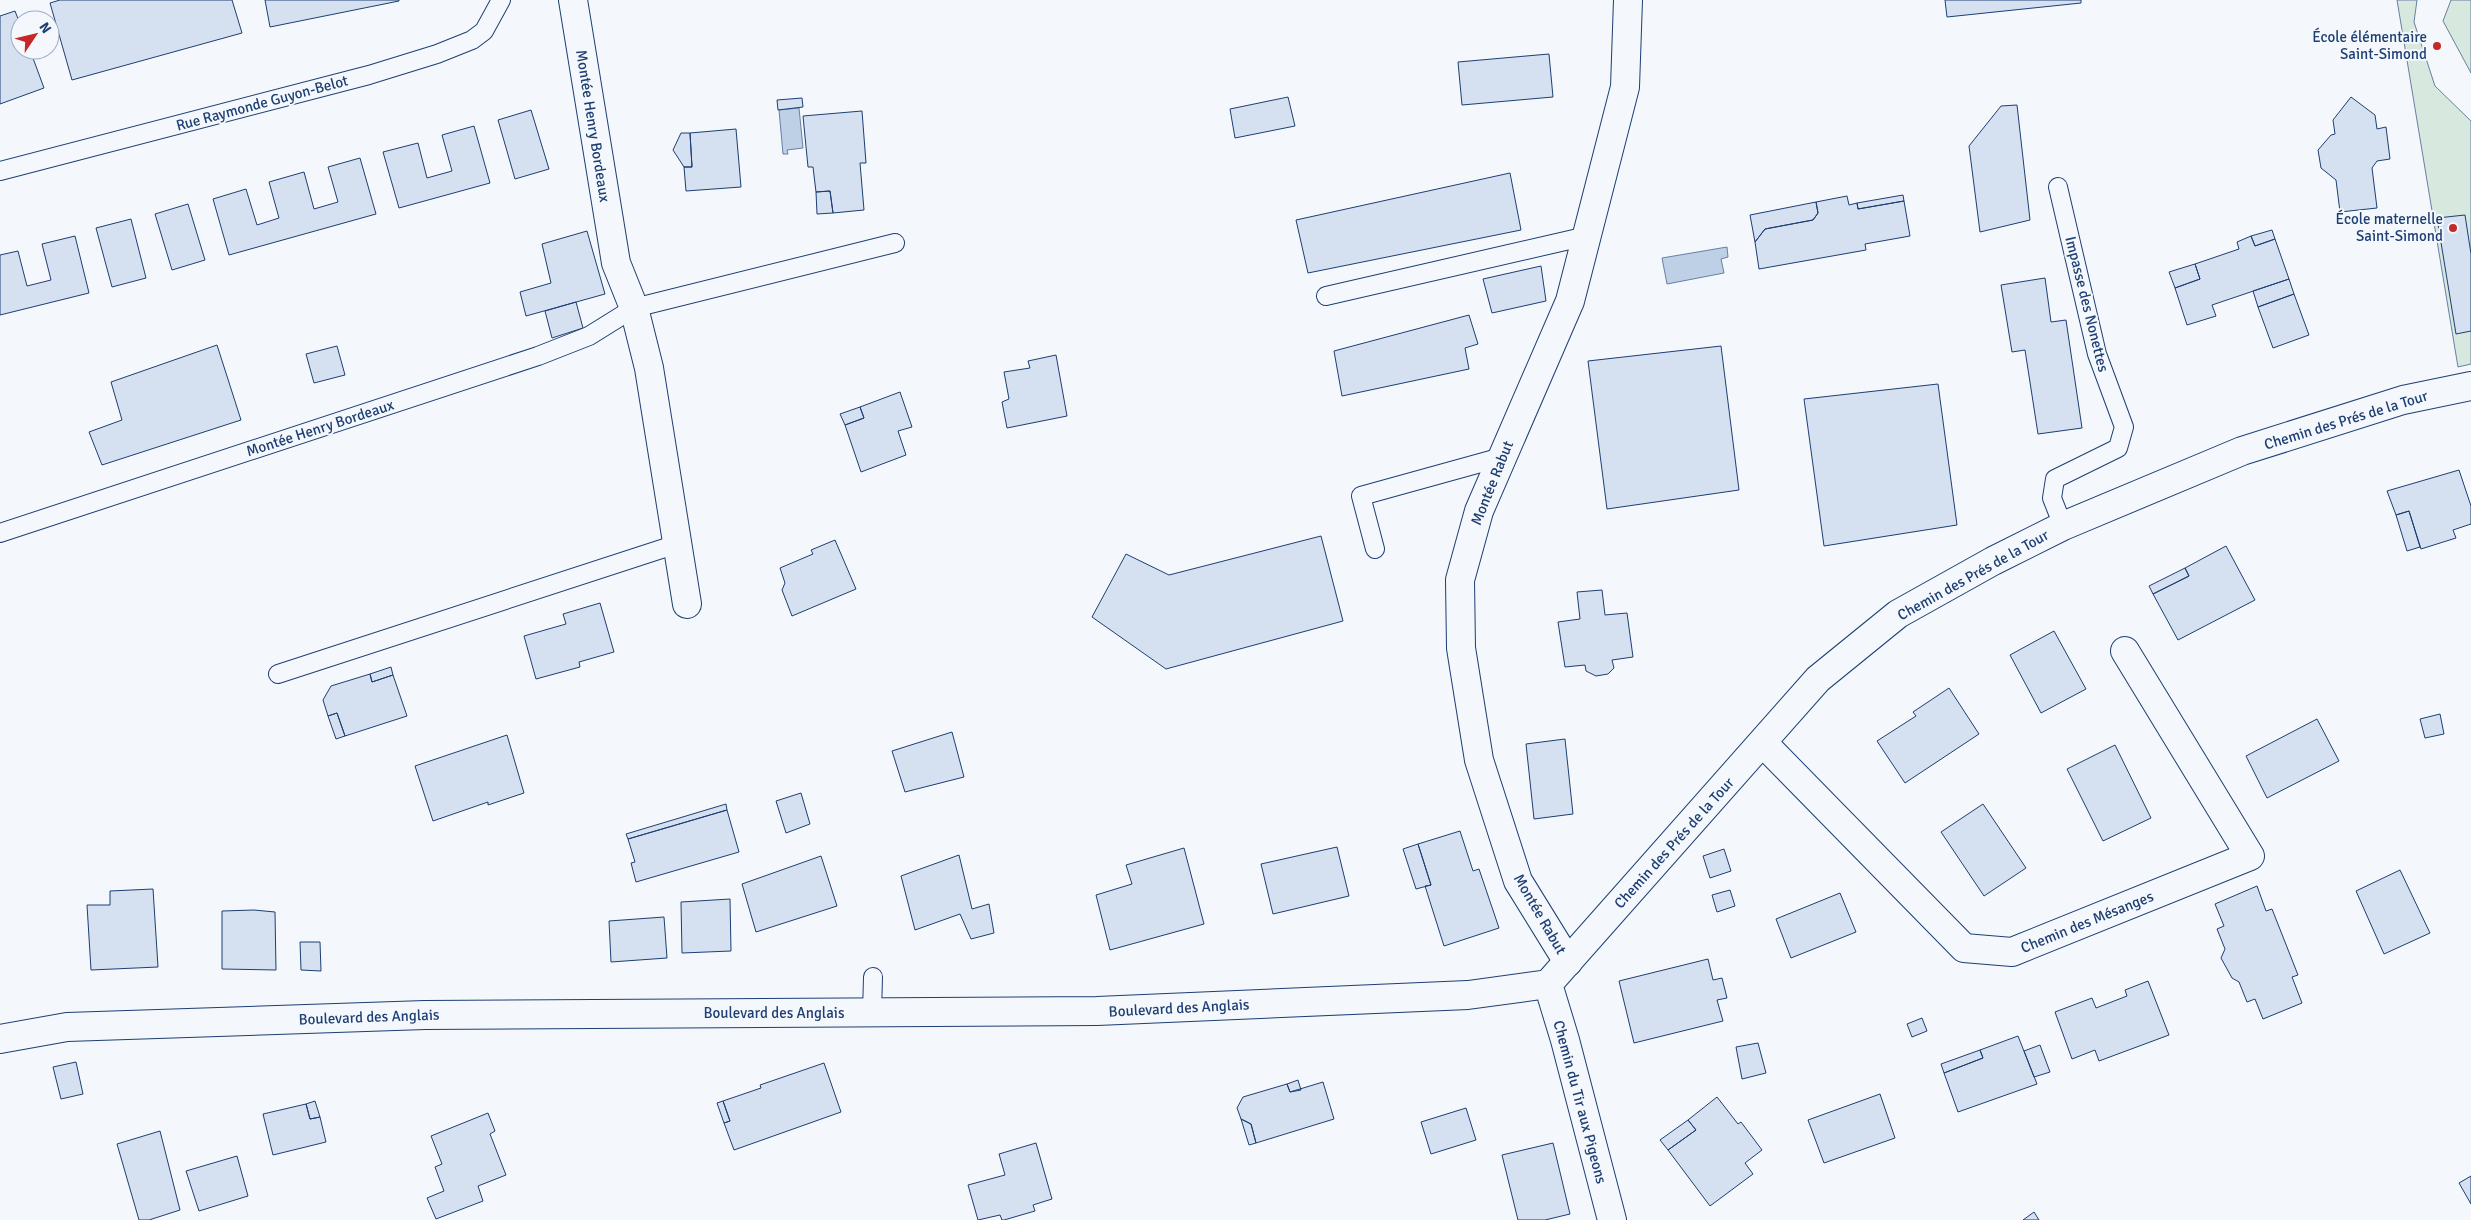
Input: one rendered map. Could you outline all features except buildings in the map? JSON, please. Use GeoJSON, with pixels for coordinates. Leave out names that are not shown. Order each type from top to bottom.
{"type":"FeatureCollection","features":[{"type":"Feature","properties":{"kind":"street","name":"Montée Henry Bordeaux"},"geometry":{"type":"LineString","coordinates":[[573,0],[616,263],[634,308],[649,368],[686,604]]}},
{"type":"Feature","properties":{"kind":"street","name":"Montée Rabut"},"geometry":{"type":"LineString","coordinates":[[1568,962],[1518,881],[1478,760],[1461,648],[1460,580],[1479,511],[1570,301],[1625,88],[1628,0]]}},
{"type":"Feature","properties":{"kind":"street","name":"Chemin des Prés de la Tour"},"geometry":{"type":"LineString","coordinates":[[1548,984],[1818,679],[1898,614],[1993,561],[2063,526],[2242,451],[2403,400],[2471,386]]}},
{"type":"Feature","properties":{"kind":"street","name":"Chemin des Mésanges"},"geometry":{"type":"LineString","coordinates":[[1763,742],[1964,948],[2012,952],[2250,856],[2125,651]]}},
{"type":"Feature","properties":{"kind":"street","name":"Boulevard des Anglais"},"geometry":{"type":"LineString","coordinates":[[0,1039],[67,1027],[415,1015],[1097,1012],[1468,995],[1548,984]]}},
{"type":"Feature","properties":{"kind":"street","name":"Chemin du Tir aux Pigeons"},"geometry":{"type":"LineString","coordinates":[[1548,984],[1612,1220]]}},
{"type":"Feature","properties":{"kind":"lane","name":"Rue Raymonde Guyon-Belot"},"geometry":{"type":"LineString","coordinates":[[0,171],[369,75],[436,54],[472,40],[484,31],[501,0]]}},
{"type":"Feature","properties":{"kind":"lane","name":"Impasse des Nonettes"},"geometry":{"type":"LineString","coordinates":[[2058,187],[2097,354],[2124,427],[2118,448],[2055,479],[2052,498],[2063,526]]}},
{"type":"Feature","properties":{"kind":"lane"},"geometry":{"type":"LineString","coordinates":[[1326,296],[1587,236]]}},
{"type":"Feature","properties":{"kind":"lane"},"geometry":{"type":"LineString","coordinates":[[634,308],[895,243]]}},
{"type":"Feature","properties":{"kind":"lane","name":"Montée Henry Bordeaux"},"geometry":{"type":"LineString","coordinates":[[0,533],[538,356],[589,336],[634,308]]}},
{"type":"Feature","properties":{"kind":"lane"},"geometry":{"type":"LineString","coordinates":[[1375,549],[1361,496],[1502,458]]}},
{"type":"Feature","properties":{"kind":"lane"},"geometry":{"type":"LineString","coordinates":[[278,674],[677,544]]}},
{"type":"Feature","properties":{"kind":"lane"},"geometry":{"type":"LineString","coordinates":[[872,977],[872,1012]]}},
{"type":"Feature","properties":{"kind":"shaded area","name":"École maternelle Saint-Simond"},"geometry":{"type":"Polygon","coordinates":[[[2397,0],[2417,0],[2414,22],[2435,86],[2471,121],[2471,364],[2458,367],[2397,0]]]}},
{"type":"Feature","properties":{"kind":"shaded area"},"geometry":{"type":"Polygon","coordinates":[[[2451,0],[2471,0],[2471,73],[2443,21],[2451,0]]]}},
{"type":"Feature","properties":{"kind":"water"},"geometry":{"type":"Polygon","coordinates":[[[799,108],[803,148],[787,150],[788,154],[783,154],[779,110],[799,108]]]}},
{"type":"Feature","properties":{"kind":"water"},"geometry":{"type":"Polygon","coordinates":[[[1727,247],[1728,257],[1721,259],[1724,273],[1667,284],[1662,258],[1727,247]]]}},
{"type":"Feature","properties":{"kind":"place","name":"École élémentaire Saint-Simond"},"geometry":{"type":"Point","coordinates":[2437,46]}},
{"type":"Feature","properties":{"kind":"place","name":"École maternelle Saint-Simond"},"geometry":{"type":"Point","coordinates":[2453,228]}}]}
